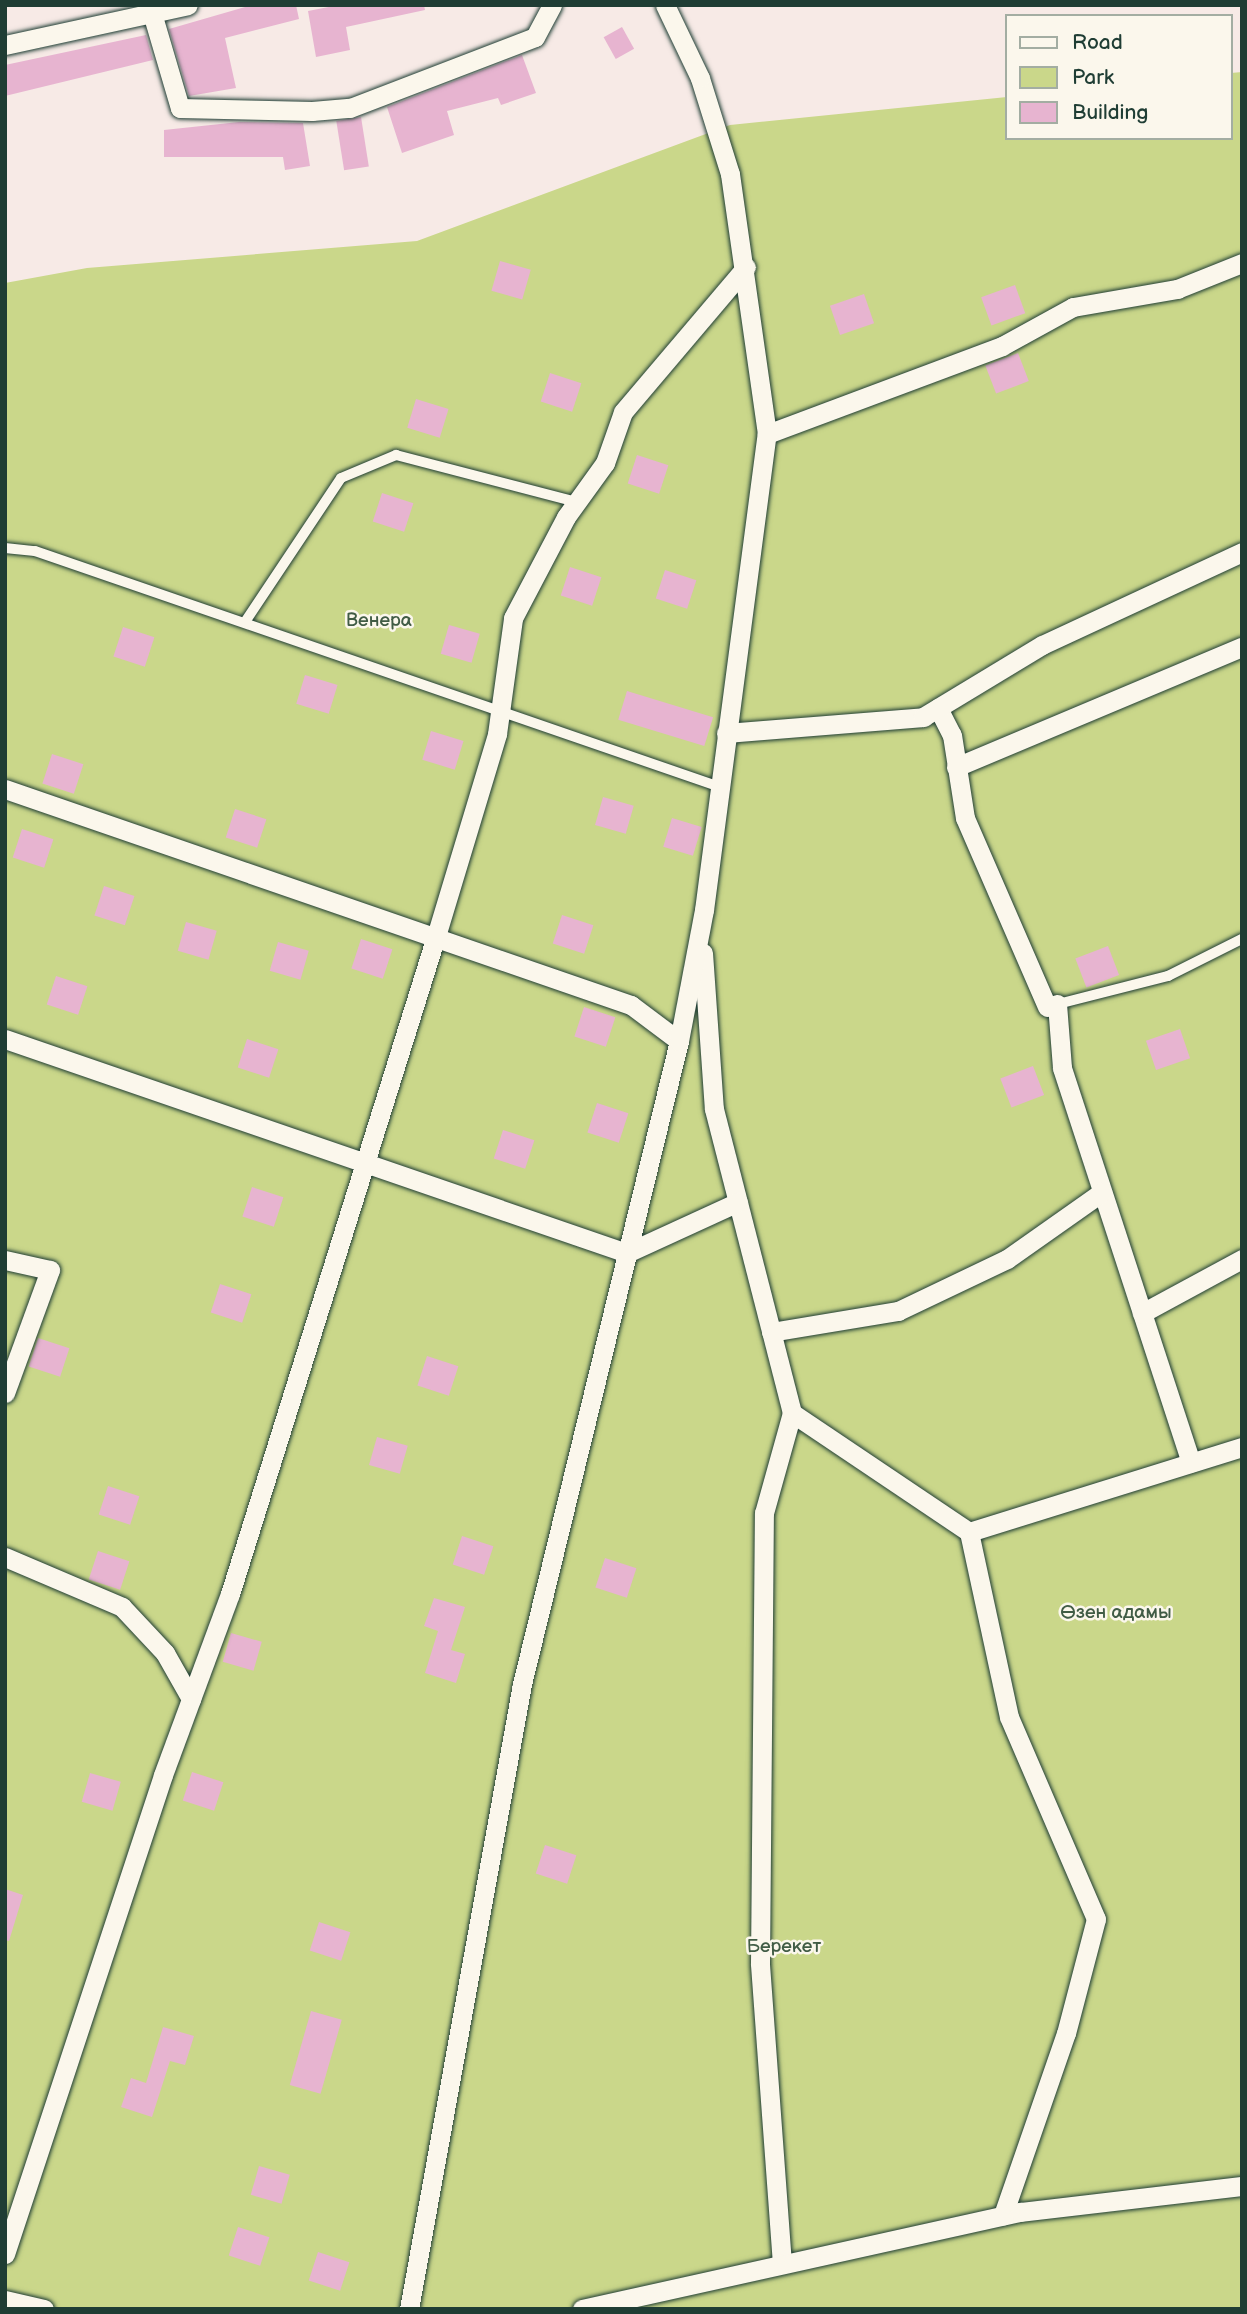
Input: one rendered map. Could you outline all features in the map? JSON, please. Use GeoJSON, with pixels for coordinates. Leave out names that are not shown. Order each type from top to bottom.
{"type":"FeatureCollection","features":[{"type":"Feature","properties":{"kind":"street"},"geometry":{"type":"LineString","coordinates":[[5,46],[188,5]]}},
{"type":"Feature","properties":{"kind":"street"},"geometry":{"type":"LineString","coordinates":[[152,13],[180,108],[312,111],[350,108],[535,37],[552,5]]}},
{"type":"Feature","properties":{"kind":"street"},"geometry":{"type":"LineString","coordinates":[[409,2309],[522,1684],[679,1041],[701,926],[767,434],[746,267],[730,174],[700,78],[665,5]]}},
{"type":"Feature","properties":{"kind":"street"},"geometry":{"type":"LineString","coordinates":[[767,434],[1002,345],[1073,307],[1177,289],[1242,263]]}},
{"type":"Feature","properties":{"kind":"street"},"geometry":{"type":"LineString","coordinates":[[5,2254],[191,1699],[230,1594],[361,1161],[437,933],[497,734],[513,618],[576,502],[605,463],[623,412],[746,267]]}},
{"type":"Feature","properties":{"kind":"street"},"geometry":{"type":"LineString","coordinates":[[726,733],[923,717],[1042,645],[1242,552]]}},
{"type":"Feature","properties":{"kind":"street"},"geometry":{"type":"LineString","coordinates":[[956,767],[1242,648]]}},
{"type":"Feature","properties":{"kind":"street"},"geometry":{"type":"LineString","coordinates":[[938,708],[952,735],[965,818],[1052,1006],[1062,1068],[1191,1462]]}},
{"type":"Feature","properties":{"kind":"street"},"geometry":{"type":"LineString","coordinates":[[5,789],[437,933],[631,1005],[679,1041]]}},
{"type":"Feature","properties":{"kind":"street"},"geometry":{"type":"LineString","coordinates":[[701,926],[714,1109],[792,1413],[764,1513],[760,1963],[782,2264]]}},
{"type":"Feature","properties":{"kind":"street"},"geometry":{"type":"LineString","coordinates":[[5,1039],[627,1253],[738,1202]]}},
{"type":"Feature","properties":{"kind":"street"},"geometry":{"type":"LineString","coordinates":[[772,1332],[898,1311],[1007,1259],[1102,1192]]}},
{"type":"Feature","properties":{"kind":"street"},"geometry":{"type":"LineString","coordinates":[[1142,1313],[1242,1259]]}},
{"type":"Feature","properties":{"kind":"street"},"geometry":{"type":"LineString","coordinates":[[5,1260],[50,1270],[5,1393]]}},
{"type":"Feature","properties":{"kind":"street"},"geometry":{"type":"LineString","coordinates":[[792,1413],[969,1532],[1010,1717],[1096,1919],[1066,2033],[1003,2215]]}},
{"type":"Feature","properties":{"kind":"street"},"geometry":{"type":"LineString","coordinates":[[969,1532],[1242,1447]]}},
{"type":"Feature","properties":{"kind":"street"},"geometry":{"type":"LineString","coordinates":[[5,1557],[122,1607],[165,1653],[191,1699]]}},
{"type":"Feature","properties":{"kind":"street"},"geometry":{"type":"LineString","coordinates":[[582,2309],[1003,2215],[1242,2186]]}},
{"type":"Feature","properties":{"kind":"street"},"geometry":{"type":"LineString","coordinates":[[5,2300],[44,2309]]}},
{"type":"Feature","properties":{"kind":"lane"},"geometry":{"type":"LineString","coordinates":[[245,622],[341,478],[396,454],[576,502]]}},
{"type":"Feature","properties":{"kind":"lane"},"geometry":{"type":"LineString","coordinates":[[5,548],[35,551],[718,786]]}},
{"type":"Feature","properties":{"kind":"lane"},"geometry":{"type":"LineString","coordinates":[[1052,1006],[1168,976],[1242,939]]}},
{"type":"Feature","properties":{"kind":"green space"},"geometry":{"type":"Polygon","coordinates":[[[1242,72],[1242,2309],[5,2309],[5,283],[87,268],[417,241],[730,125],[1006,97],[1006,140],[1233,140],[1233,73],[1242,72]]]}},
{"type":"Feature","properties":{"kind":"building"},"geometry":{"type":"Polygon","coordinates":[[[252,5],[296,5],[299,19],[225,38],[236,88],[189,96],[169,29],[252,5]]]}},
{"type":"Feature","properties":{"kind":"building"},"geometry":{"type":"Polygon","coordinates":[[[339,5],[424,5],[425,10],[346,27],[350,50],[316,57],[308,11],[339,5]]]}},
{"type":"Feature","properties":{"kind":"building"},"geometry":{"type":"Polygon","coordinates":[[[622,27],[634,49],[616,59],[604,37],[622,27]]]}},
{"type":"Feature","properties":{"kind":"building"},"geometry":{"type":"Polygon","coordinates":[[[146,35],[153,60],[5,96],[5,65],[146,35]]]}},
{"type":"Feature","properties":{"kind":"building"},"geometry":{"type":"Polygon","coordinates":[[[522,55],[536,93],[501,105],[498,98],[447,111],[454,135],[402,153],[387,107],[522,55]]]}},
{"type":"Feature","properties":{"kind":"building"},"geometry":{"type":"Polygon","coordinates":[[[361,117],[369,166],[344,170],[336,121],[361,117]]]}},
{"type":"Feature","properties":{"kind":"building"},"geometry":{"type":"Polygon","coordinates":[[[239,122],[303,123],[310,166],[285,170],[283,157],[164,157],[164,130],[239,122]]]}},
{"type":"Feature","properties":{"kind":"building"},"geometry":{"type":"Polygon","coordinates":[[[500,261],[531,270],[522,300],[491,291],[500,261]]]}},
{"type":"Feature","properties":{"kind":"building"},"geometry":{"type":"Polygon","coordinates":[[[1015,285],[1025,313],[991,326],[981,297],[1015,285]]]}},
{"type":"Feature","properties":{"kind":"building"},"geometry":{"type":"Polygon","coordinates":[[[864,294],[874,323],[840,335],[830,306],[864,294]]]}},
{"type":"Feature","properties":{"kind":"building"},"geometry":{"type":"Polygon","coordinates":[[[1018,353],[1029,381],[996,394],[985,366],[1018,353]]]}},
{"type":"Feature","properties":{"kind":"building"},"geometry":{"type":"Polygon","coordinates":[[[550,373],[581,383],[572,412],[541,402],[550,373]]]}},
{"type":"Feature","properties":{"kind":"building"},"geometry":{"type":"Polygon","coordinates":[[[416,399],[449,409],[440,438],[407,428],[416,399]]]}},
{"type":"Feature","properties":{"kind":"building"},"geometry":{"type":"Polygon","coordinates":[[[637,455],[668,465],[659,494],[628,484],[637,455]]]}},
{"type":"Feature","properties":{"kind":"building"},"geometry":{"type":"Polygon","coordinates":[[[382,493],[413,503],[404,532],[373,522],[382,493]]]}},
{"type":"Feature","properties":{"kind":"building"},"geometry":{"type":"Polygon","coordinates":[[[570,567],[601,577],[592,606],[561,596],[570,567]]]}},
{"type":"Feature","properties":{"kind":"building"},"geometry":{"type":"Polygon","coordinates":[[[665,570],[696,580],[687,609],[656,599],[665,570]]]}},
{"type":"Feature","properties":{"kind":"building"},"geometry":{"type":"Polygon","coordinates":[[[449,625],[480,634],[471,663],[441,654],[449,625]]]}},
{"type":"Feature","properties":{"kind":"building"},"geometry":{"type":"Polygon","coordinates":[[[123,627],[154,637],[145,667],[113,656],[123,627]]]}},
{"type":"Feature","properties":{"kind":"building"},"geometry":{"type":"Polygon","coordinates":[[[305,675],[338,685],[329,714],[296,704],[305,675]]]}},
{"type":"Feature","properties":{"kind":"building"},"geometry":{"type":"Polygon","coordinates":[[[627,691],[713,717],[704,746],[618,720],[627,691]]]}},
{"type":"Feature","properties":{"kind":"building"},"geometry":{"type":"Polygon","coordinates":[[[431,731],[464,741],[455,770],[422,760],[431,731]]]}},
{"type":"Feature","properties":{"kind":"building"},"geometry":{"type":"Polygon","coordinates":[[[52,754],[83,764],[74,794],[42,783],[52,754]]]}},
{"type":"Feature","properties":{"kind":"building"},"geometry":{"type":"Polygon","coordinates":[[[603,797],[634,806],[626,834],[595,825],[603,797]]]}},
{"type":"Feature","properties":{"kind":"building"},"geometry":{"type":"Polygon","coordinates":[[[235,809],[266,819],[257,848],[226,838],[235,809]]]}},
{"type":"Feature","properties":{"kind":"building"},"geometry":{"type":"Polygon","coordinates":[[[672,818],[702,827],[693,856],[663,847],[672,818]]]}},
{"type":"Feature","properties":{"kind":"building"},"geometry":{"type":"Polygon","coordinates":[[[22,829],[53,839],[44,868],[13,858],[22,829]]]}},
{"type":"Feature","properties":{"kind":"building"},"geometry":{"type":"Polygon","coordinates":[[[104,886],[134,896],[125,925],[94,915],[104,886]]]}},
{"type":"Feature","properties":{"kind":"building"},"geometry":{"type":"Polygon","coordinates":[[[562,915],[593,925],[584,954],[553,944],[562,915]]]}},
{"type":"Feature","properties":{"kind":"building"},"geometry":{"type":"Polygon","coordinates":[[[186,922],[217,931],[208,960],[178,951],[186,922]]]}},
{"type":"Feature","properties":{"kind":"building"},"geometry":{"type":"Polygon","coordinates":[[[361,939],[392,949],[383,979],[351,968],[361,939]]]}},
{"type":"Feature","properties":{"kind":"building"},"geometry":{"type":"Polygon","coordinates":[[[278,942],[309,951],[300,980],[270,971],[278,942]]]}},
{"type":"Feature","properties":{"kind":"building"},"geometry":{"type":"Polygon","coordinates":[[[1108,946],[1119,975],[1086,987],[1075,959],[1108,946]]]}},
{"type":"Feature","properties":{"kind":"building"},"geometry":{"type":"Polygon","coordinates":[[[56,976],[87,986],[78,1015],[47,1005],[56,976]]]}},
{"type":"Feature","properties":{"kind":"building"},"geometry":{"type":"Polygon","coordinates":[[[584,1007],[615,1017],[606,1047],[574,1036],[584,1007]]]}},
{"type":"Feature","properties":{"kind":"building"},"geometry":{"type":"Polygon","coordinates":[[[1180,1029],[1190,1058],[1156,1070],[1146,1041],[1180,1029]]]}},
{"type":"Feature","properties":{"kind":"building"},"geometry":{"type":"Polygon","coordinates":[[[247,1039],[278,1049],[269,1078],[238,1068],[247,1039]]]}},
{"type":"Feature","properties":{"kind":"building"},"geometry":{"type":"Polygon","coordinates":[[[1033,1066],[1044,1095],[1011,1107],[1000,1079],[1033,1066]]]}},
{"type":"Feature","properties":{"kind":"building"},"geometry":{"type":"Polygon","coordinates":[[[597,1103],[628,1113],[619,1143],[587,1132],[597,1103]]]}},
{"type":"Feature","properties":{"kind":"building"},"geometry":{"type":"Polygon","coordinates":[[[503,1130],[534,1140],[525,1169],[494,1159],[503,1130]]]}},
{"type":"Feature","properties":{"kind":"building"},"geometry":{"type":"Polygon","coordinates":[[[252,1187],[283,1197],[274,1227],[242,1216],[252,1187]]]}},
{"type":"Feature","properties":{"kind":"building"},"geometry":{"type":"Polygon","coordinates":[[[220,1284],[251,1294],[242,1323],[211,1313],[220,1284]]]}},
{"type":"Feature","properties":{"kind":"building"},"geometry":{"type":"Polygon","coordinates":[[[38,1338],[69,1348],[60,1377],[29,1367],[38,1338]]]}},
{"type":"Feature","properties":{"kind":"building"},"geometry":{"type":"Polygon","coordinates":[[[427,1356],[458,1366],[449,1396],[417,1385],[427,1356]]]}},
{"type":"Feature","properties":{"kind":"building"},"geometry":{"type":"Polygon","coordinates":[[[377,1437],[408,1446],[400,1474],[369,1465],[377,1437]]]}},
{"type":"Feature","properties":{"kind":"building"},"geometry":{"type":"Polygon","coordinates":[[[108,1486],[139,1496],[130,1525],[99,1515],[108,1486]]]}},
{"type":"Feature","properties":{"kind":"building"},"geometry":{"type":"Polygon","coordinates":[[[462,1536],[493,1546],[484,1575],[453,1565],[462,1536]]]}},
{"type":"Feature","properties":{"kind":"building"},"geometry":{"type":"Polygon","coordinates":[[[98,1551],[129,1561],[120,1590],[89,1580],[98,1551]]]}},
{"type":"Feature","properties":{"kind":"building"},"geometry":{"type":"Polygon","coordinates":[[[605,1558],[636,1568],[627,1598],[595,1587],[605,1558]]]}},
{"type":"Feature","properties":{"kind":"building"},"geometry":{"type":"Polygon","coordinates":[[[434,1598],[465,1607],[451,1650],[465,1654],[456,1683],[425,1673],[438,1631],[424,1626],[434,1598]]]}},
{"type":"Feature","properties":{"kind":"building"},"geometry":{"type":"Polygon","coordinates":[[[231,1633],[262,1642],[253,1671],[223,1662],[231,1633]]]}},
{"type":"Feature","properties":{"kind":"building"},"geometry":{"type":"Polygon","coordinates":[[[192,1772],[223,1782],[214,1811],[183,1801],[192,1772]]]}},
{"type":"Feature","properties":{"kind":"building"},"geometry":{"type":"Polygon","coordinates":[[[90,1773],[121,1782],[112,1811],[82,1802],[90,1773]]]}},
{"type":"Feature","properties":{"kind":"building"},"geometry":{"type":"Polygon","coordinates":[[[545,1845],[576,1855],[567,1884],[536,1874],[545,1845]]]}},
{"type":"Feature","properties":{"kind":"building"},"geometry":{"type":"Polygon","coordinates":[[[5,1889],[23,1895],[9,1941],[5,1940],[5,1889]]]}},
{"type":"Feature","properties":{"kind":"building"},"geometry":{"type":"Polygon","coordinates":[[[319,1922],[350,1932],[341,1961],[310,1951],[319,1922]]]}},
{"type":"Feature","properties":{"kind":"building"},"geometry":{"type":"Polygon","coordinates":[[[311,2011],[342,2020],[321,2094],[290,2085],[311,2011]]]}},
{"type":"Feature","properties":{"kind":"building"},"geometry":{"type":"Polygon","coordinates":[[[163,2027],[194,2036],[185,2065],[170,2061],[152,2117],[121,2107],[131,2078],[146,2083],[163,2027]]]}},
{"type":"Feature","properties":{"kind":"building"},"geometry":{"type":"Polygon","coordinates":[[[259,2166],[290,2175],[281,2204],[251,2195],[259,2166]]]}},
{"type":"Feature","properties":{"kind":"building"},"geometry":{"type":"Polygon","coordinates":[[[238,2227],[269,2237],[260,2266],[229,2256],[238,2227]]]}},
{"type":"Feature","properties":{"kind":"building"},"geometry":{"type":"Polygon","coordinates":[[[318,2252],[349,2262],[340,2291],[309,2281],[318,2252]]]}},
{"type":"Feature","properties":{"kind":"park label","name":"Венера"},"geometry":{"type":"Point","coordinates":[379,621]}},
{"type":"Feature","properties":{"kind":"park label","name":"Өзен адамы"},"geometry":{"type":"Point","coordinates":[1116,1613]}},
{"type":"Feature","properties":{"kind":"park label","name":"Берекет"},"geometry":{"type":"Point","coordinates":[784,1947]}}]}
